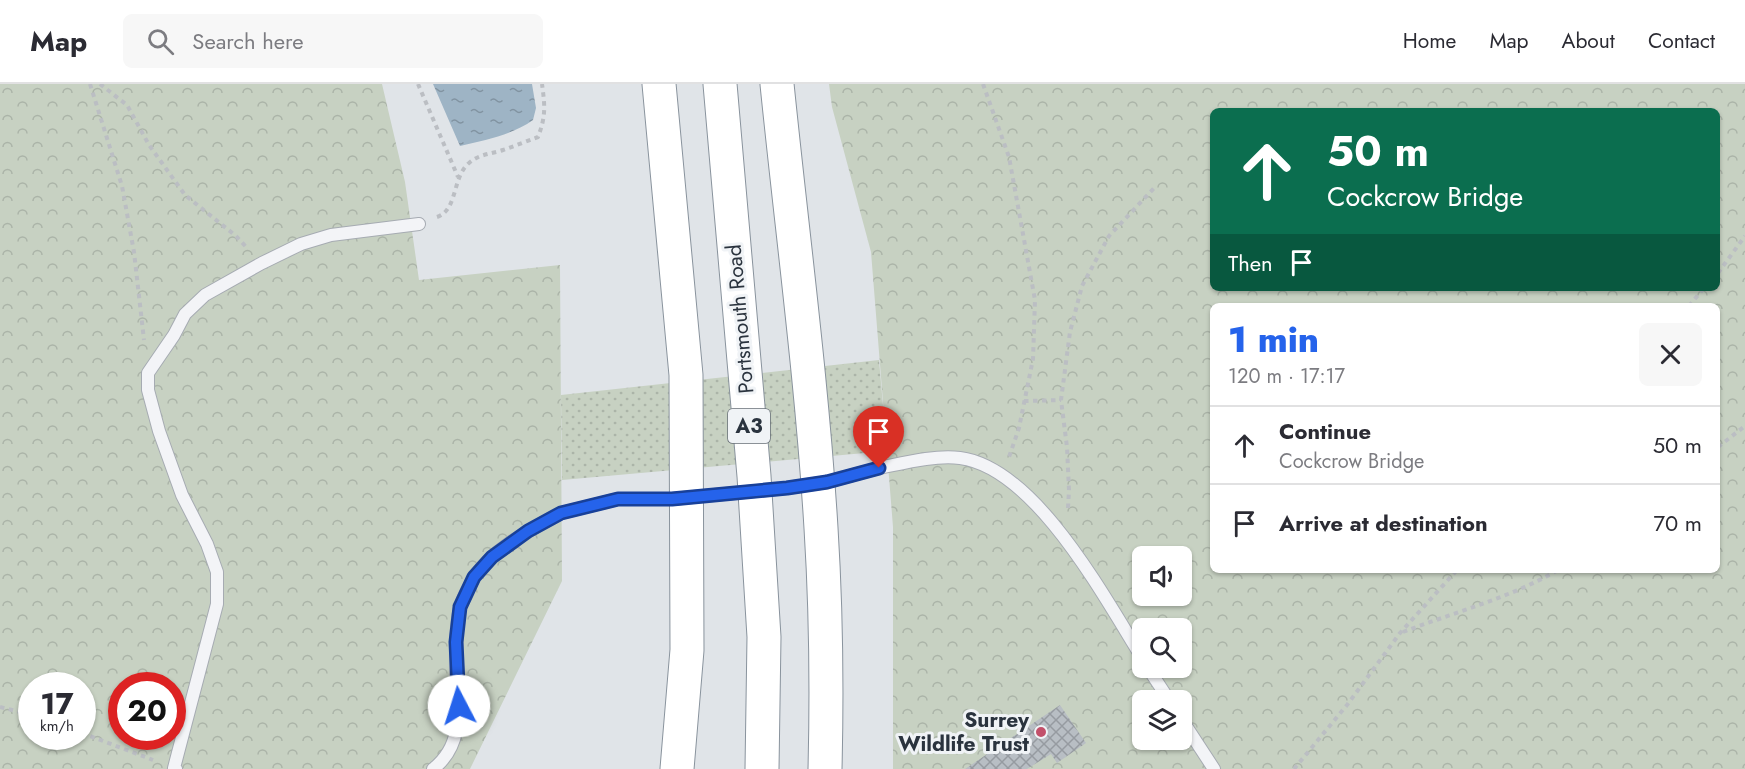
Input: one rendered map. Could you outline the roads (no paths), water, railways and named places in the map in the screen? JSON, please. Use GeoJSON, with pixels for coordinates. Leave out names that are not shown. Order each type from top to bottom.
{"type":"FeatureCollection","features":[{"type":"Feature","properties":{"kind":"highway"},"geometry":{"type":"LineString","coordinates":[[659,84],[686,375],[687,650],[677,769]]}},
{"type":"Feature","properties":{"kind":"highway","name":"Portsmouth Road"},"geometry":{"type":"LineString","coordinates":[[720,84],[754,476],[764,637],[762,769]]}},
{"type":"Feature","properties":{"kind":"highway"},"geometry":{"type":"LineString","coordinates":[[777,84],[810,391],[821,528],[825,645],[825,769]]}},
{"type":"Feature","properties":{"kind":"lane"},"geometry":{"type":"LineString","coordinates":[[175,769],[217,604],[217,572],[207,543],[182,495],[159,430],[148,390],[148,373],[174,335],[185,314],[205,295],[262,263],[300,243],[331,235],[419,224]]}},
{"type":"Feature","properties":{"kind":"lane"},"geometry":{"type":"LineString","coordinates":[[433,769],[449,751],[458,724],[456,642],[460,607],[474,577],[492,557],[511,543],[561,513],[618,499],[672,499],[787,488],[827,482],[879,468],[922,461],[961,459],[985,466],[1003,476],[1030,498],[1083,565],[1132,642]]}},
{"type":"Feature","properties":{"kind":"lane"},"geometry":{"type":"LineString","coordinates":[[1192,735],[1214,769]]}},
{"type":"Feature","properties":{"kind":"water"},"geometry":{"type":"Polygon","coordinates":[[[433,84],[532,84],[536,108],[533,120],[508,133],[460,146],[433,84]]]}},
{"type":"Feature","properties":{"kind":"place","name":"Surrey Wildlife Trust"},"geometry":{"type":"Point","coordinates":[1041,732]}}]}
